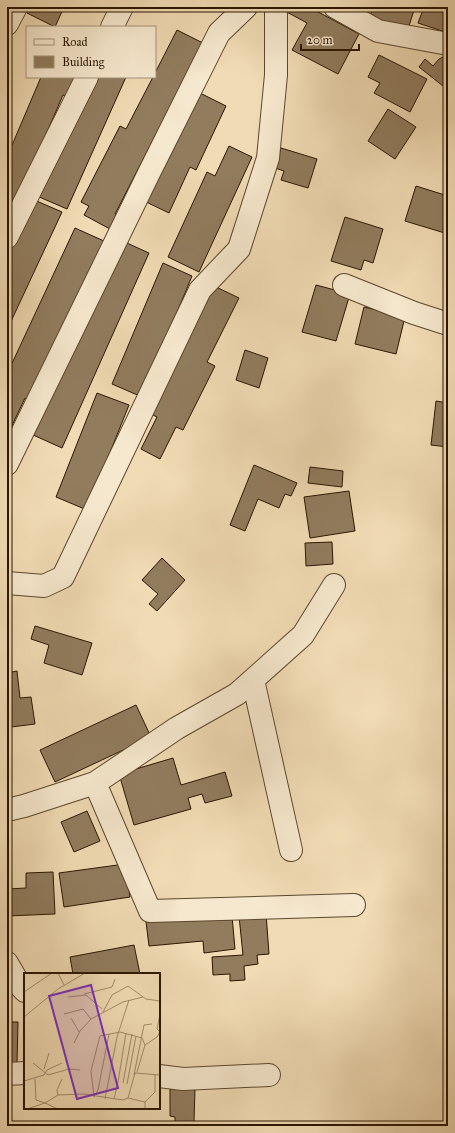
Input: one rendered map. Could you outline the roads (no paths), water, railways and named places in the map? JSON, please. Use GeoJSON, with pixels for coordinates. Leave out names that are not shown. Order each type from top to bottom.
{"type":"FeatureCollection","features":[{"type":"Feature","properties":{"kind":"street"},"geometry":{"type":"LineString","coordinates":[[7,24],[16,7]]}},
{"type":"Feature","properties":{"kind":"street"},"geometry":{"type":"LineString","coordinates":[[112,26],[122,7]]}},
{"type":"Feature","properties":{"kind":"street"},"geometry":{"type":"LineString","coordinates":[[7,464],[146,178],[219,33],[246,7]]}},
{"type":"Feature","properties":{"kind":"street"},"geometry":{"type":"LineString","coordinates":[[7,583],[44,586],[63,577],[200,290],[239,249],[268,158],[276,75],[276,7]]}},
{"type":"Feature","properties":{"kind":"street"},"geometry":{"type":"LineString","coordinates":[[336,7],[378,31],[448,44]]}},
{"type":"Feature","properties":{"kind":"street"},"geometry":{"type":"LineString","coordinates":[[7,237],[86,78]]}},
{"type":"Feature","properties":{"kind":"street"},"geometry":{"type":"LineString","coordinates":[[344,285],[414,313],[448,324]]}},
{"type":"Feature","properties":{"kind":"street"},"geometry":{"type":"LineString","coordinates":[[7,810],[95,783],[177,728],[237,694],[303,635],[334,586]]}},
{"type":"Feature","properties":{"kind":"street"},"geometry":{"type":"LineString","coordinates":[[253,680],[291,850]]}},
{"type":"Feature","properties":{"kind":"street"},"geometry":{"type":"LineString","coordinates":[[95,783],[150,911],[354,905]]}},
{"type":"Feature","properties":{"kind":"street"},"geometry":{"type":"LineString","coordinates":[[7,963],[24,990]]}},
{"type":"Feature","properties":{"kind":"street"},"geometry":{"type":"LineString","coordinates":[[7,1074],[24,1073]]}},
{"type":"Feature","properties":{"kind":"street"},"geometry":{"type":"LineString","coordinates":[[160,1076],[183,1079],[269,1075]]}}]}
